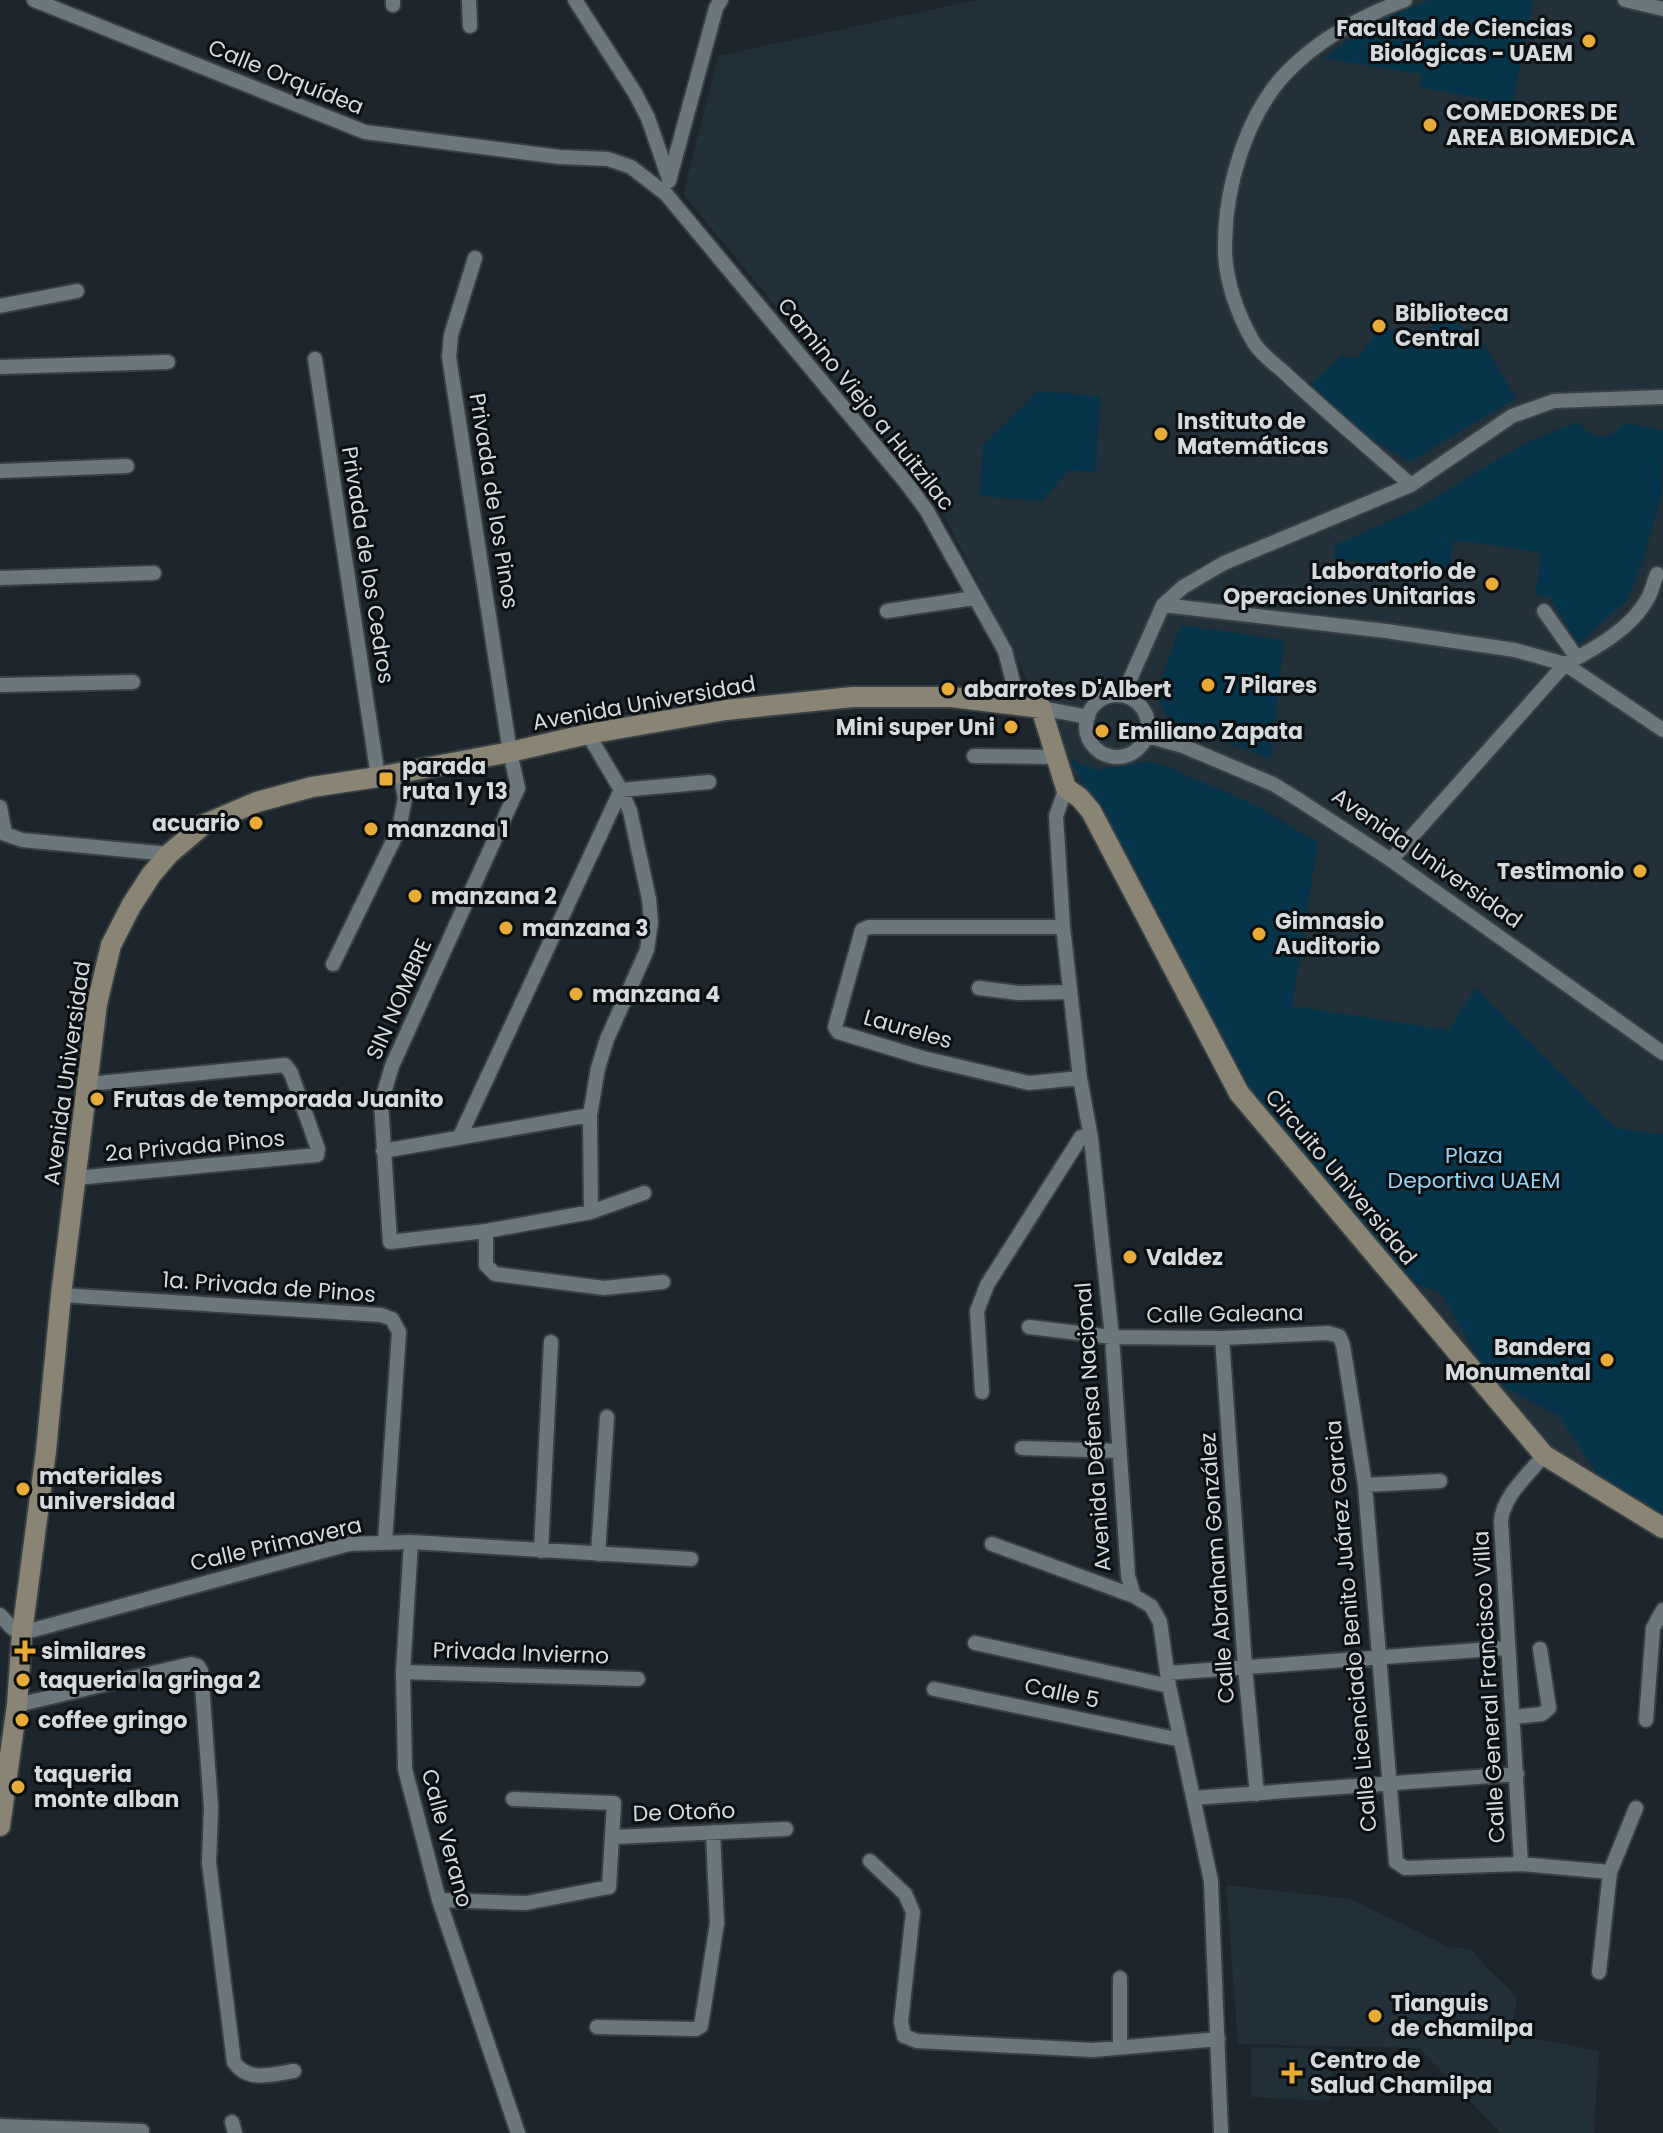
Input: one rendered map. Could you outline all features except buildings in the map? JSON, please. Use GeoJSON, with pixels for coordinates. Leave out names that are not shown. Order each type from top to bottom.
{"type":"FeatureCollection","features":[{"type":"Feature","properties":{"kind":"street","name":"Calle Orquídea"},"geometry":{"type":"LineString","coordinates":[[34,0],[365,132],[560,157],[608,159],[668,186]]}},
{"type":"Feature","properties":{"kind":"street"},"geometry":{"type":"LineString","coordinates":[[469,0],[470,26]]}},
{"type":"Feature","properties":{"kind":"street"},"geometry":{"type":"LineString","coordinates":[[575,0],[648,118],[668,186]]}},
{"type":"Feature","properties":{"kind":"street"},"geometry":{"type":"LineString","coordinates":[[1405,0],[1371,13],[1326,39],[1286,73],[1260,110],[1242,153],[1228,201],[1224,248],[1233,296],[1255,345],[1411,485]]}},
{"type":"Feature","properties":{"kind":"street"},"geometry":{"type":"LineString","coordinates":[[1625,0],[1663,9]]}},
{"type":"Feature","properties":{"kind":"street"},"geometry":{"type":"LineString","coordinates":[[668,186],[718,3]]}},
{"type":"Feature","properties":{"kind":"street","name":"Camino Viejo a Huitzilac"},"geometry":{"type":"LineString","coordinates":[[668,186],[908,485],[944,538],[1005,651],[1019,705]]}},
{"type":"Feature","properties":{"kind":"street","name":"Privada de los Pinos"},"geometry":{"type":"LineString","coordinates":[[475,258],[451,335],[449,357],[510,752]]}},
{"type":"Feature","properties":{"kind":"street"},"geometry":{"type":"LineString","coordinates":[[0,306],[77,291]]}},
{"type":"Feature","properties":{"kind":"street","name":"Privada de los Cedros"},"geometry":{"type":"LineString","coordinates":[[315,359],[378,777]]}},
{"type":"Feature","properties":{"kind":"street"},"geometry":{"type":"LineString","coordinates":[[0,367],[168,362]]}},
{"type":"Feature","properties":{"kind":"street"},"geometry":{"type":"LineString","coordinates":[[1123,695],[1163,605],[1183,587],[1224,563],[1411,485],[1512,416],[1554,401],[1663,397]]}},
{"type":"Feature","properties":{"kind":"street"},"geometry":{"type":"LineString","coordinates":[[0,471],[127,466]]}},
{"type":"Feature","properties":{"kind":"street"},"geometry":{"type":"LineString","coordinates":[[0,578],[154,573]]}},
{"type":"Feature","properties":{"kind":"street"},"geometry":{"type":"LineString","coordinates":[[1391,860],[1571,661],[1623,627],[1648,598],[1657,574]]}},
{"type":"Feature","properties":{"kind":"street"},"geometry":{"type":"LineString","coordinates":[[887,611],[974,598]]}},
{"type":"Feature","properties":{"kind":"street"},"geometry":{"type":"LineString","coordinates":[[1163,605],[1386,631],[1571,661]]}},
{"type":"Feature","properties":{"kind":"street"},"geometry":{"type":"LineString","coordinates":[[1544,611],[1571,661],[1663,730]]}},
{"type":"Feature","properties":{"kind":"street"},"geometry":{"type":"LineString","coordinates":[[0,685],[133,682]]}},
{"type":"Feature","properties":{"kind":"street"},"geometry":{"type":"LineString","coordinates":[[1123,695],[1141,706],[1147,715],[1147,736],[1133,753],[1113,757],[1094,747],[1088,738],[1088,717],[1101,699],[1123,695]]}},
{"type":"Feature","properties":{"kind":"street","name":"Avenida Universidad"},"geometry":{"type":"LineString","coordinates":[[0,1826],[17,1705],[22,1633],[97,1004],[111,945],[131,906],[169,854],[203,825],[257,802],[312,787],[726,710],[853,697],[951,697],[1041,708]]}},
{"type":"Feature","properties":{"kind":"street"},"geometry":{"type":"LineString","coordinates":[[1066,788],[1041,708],[1088,717]]}},
{"type":"Feature","properties":{"kind":"street"},"geometry":{"type":"LineString","coordinates":[[588,734],[630,811],[651,922],[647,950],[607,1039],[598,1068],[590,1115],[591,1212]]}},
{"type":"Feature","properties":{"kind":"street","name":"Avenida Universidad"},"geometry":{"type":"LineString","coordinates":[[1147,736],[1183,746],[1273,784],[1391,860],[1663,1053]]}},
{"type":"Feature","properties":{"kind":"street","name":"SIN NOMBRE"},"geometry":{"type":"LineString","coordinates":[[486,1231],[390,1242],[381,1103],[392,1066],[518,788],[510,752]]}},
{"type":"Feature","properties":{"kind":"street"},"geometry":{"type":"LineString","coordinates":[[974,756],[1055,757]]}},
{"type":"Feature","properties":{"kind":"street"},"geometry":{"type":"LineString","coordinates":[[333,964],[399,829],[405,798],[400,773]]}},
{"type":"Feature","properties":{"kind":"street"},"geometry":{"type":"LineString","coordinates":[[621,790],[709,782]]}},
{"type":"Feature","properties":{"kind":"street","name":"Avenida Defensa Nacional"},"geometry":{"type":"LineString","coordinates":[[1066,788],[1056,816],[1063,927],[1080,1078],[1091,1138],[1112,1337],[1128,1576],[1134,1596],[1157,1613],[1168,1680],[1211,1881],[1221,2133]]}},
{"type":"Feature","properties":{"kind":"street","name":"Circuito Universidad"},"geometry":{"type":"LineString","coordinates":[[1066,788],[1091,811],[1239,1093],[1544,1455],[1663,1528]]}},
{"type":"Feature","properties":{"kind":"street"},"geometry":{"type":"LineString","coordinates":[[460,1136],[621,790]]}},
{"type":"Feature","properties":{"kind":"street"},"geometry":{"type":"LineString","coordinates":[[0,807],[5,834],[22,840],[169,854]]}},
{"type":"Feature","properties":{"kind":"street","name":"Laureles"},"geometry":{"type":"LineString","coordinates":[[1063,927],[869,927],[862,930],[835,1027],[838,1032],[923,1058],[1029,1083],[1080,1078]]}},
{"type":"Feature","properties":{"kind":"street"},"geometry":{"type":"LineString","coordinates":[[979,988],[1019,993],[1070,992]]}},
{"type":"Feature","properties":{"kind":"street","name":"2a Privada Pinos"},"geometry":{"type":"LineString","coordinates":[[76,1178],[317,1155],[291,1073],[285,1065],[88,1084]]}},
{"type":"Feature","properties":{"kind":"street"},"geometry":{"type":"LineString","coordinates":[[383,1151],[590,1115]]}},
{"type":"Feature","properties":{"kind":"street"},"geometry":{"type":"LineString","coordinates":[[982,1392],[977,1311],[987,1285],[1081,1137]]}},
{"type":"Feature","properties":{"kind":"street"},"geometry":{"type":"LineString","coordinates":[[644,1193],[591,1212],[486,1231],[486,1265],[495,1274],[604,1288],[663,1282]]}},
{"type":"Feature","properties":{"kind":"street","name":"1a. Privada de Pinos"},"geometry":{"type":"LineString","coordinates":[[61,1295],[381,1315],[392,1319],[399,1332],[385,1542]]}},
{"type":"Feature","properties":{"kind":"street","name":"Calle Galeana"},"geometry":{"type":"LineString","coordinates":[[1029,1327],[1112,1337],[1222,1338],[1328,1333],[1339,1336]]}},
{"type":"Feature","properties":{"kind":"street","name":"Calle Licenciado Benito Juárez Garcia"},"geometry":{"type":"LineString","coordinates":[[1339,1336],[1365,1485],[1377,1658],[1398,1865],[1405,1868],[1521,1864]]}},
{"type":"Feature","properties":{"kind":"street","name":"Calle Abraham González"},"geometry":{"type":"LineString","coordinates":[[1222,1338],[1257,1794]]}},
{"type":"Feature","properties":{"kind":"street"},"geometry":{"type":"LineString","coordinates":[[541,1551],[551,1342]]}},
{"type":"Feature","properties":{"kind":"street"},"geometry":{"type":"LineString","coordinates":[[598,1554],[607,1417]]}},
{"type":"Feature","properties":{"kind":"street"},"geometry":{"type":"LineString","coordinates":[[1022,1448],[1120,1451]]}},
{"type":"Feature","properties":{"kind":"street","name":"Calle General Francisco Villa"},"geometry":{"type":"LineString","coordinates":[[1521,1864],[1506,1648],[1501,1521],[1503,1508],[1544,1455]]}},
{"type":"Feature","properties":{"kind":"street"},"geometry":{"type":"LineString","coordinates":[[1365,1485],[1440,1481]]}},
{"type":"Feature","properties":{"kind":"street","name":"Calle Primavera"},"geometry":{"type":"LineString","coordinates":[[22,1633],[349,1544],[411,1542],[691,1559]]}},
{"type":"Feature","properties":{"kind":"street","name":"Calle Verano"},"geometry":{"type":"LineString","coordinates":[[411,1542],[403,1672],[405,1769],[439,1900],[518,2133]]}},
{"type":"Feature","properties":{"kind":"street"},"geometry":{"type":"LineString","coordinates":[[992,1544],[1134,1596]]}},
{"type":"Feature","properties":{"kind":"street"},"geometry":{"type":"LineString","coordinates":[[1646,1720],[1653,1628],[1663,1610]]}},
{"type":"Feature","properties":{"kind":"street"},"geometry":{"type":"LineString","coordinates":[[0,1615],[4,1622],[22,1633]]}},
{"type":"Feature","properties":{"kind":"street"},"geometry":{"type":"LineString","coordinates":[[975,1643],[1168,1680],[1245,1667],[1506,1648]]}},
{"type":"Feature","properties":{"kind":"street"},"geometry":{"type":"LineString","coordinates":[[1513,1717],[1542,1714],[1549,1708],[1540,1649]]}},
{"type":"Feature","properties":{"kind":"street"},"geometry":{"type":"LineString","coordinates":[[17,1705],[191,1664],[198,1666],[201,1671],[211,1807],[209,1863],[234,2062],[240,2071],[253,2076],[294,2071]]}},
{"type":"Feature","properties":{"kind":"street","name":"Privada Invierno"},"geometry":{"type":"LineString","coordinates":[[403,1672],[638,1679]]}},
{"type":"Feature","properties":{"kind":"street","name":"Calle 5"},"geometry":{"type":"LineString","coordinates":[[934,1689],[1181,1740]]}},
{"type":"Feature","properties":{"kind":"street"},"geometry":{"type":"LineString","coordinates":[[1193,1798],[1517,1774]]}},
{"type":"Feature","properties":{"kind":"street"},"geometry":{"type":"LineString","coordinates":[[513,1799],[614,1803],[614,1837]]}},
{"type":"Feature","properties":{"kind":"street"},"geometry":{"type":"LineString","coordinates":[[1599,1972],[1610,1872],[1636,1808]]}},
{"type":"Feature","properties":{"kind":"street","name":"De Otoño"},"geometry":{"type":"LineString","coordinates":[[439,1900],[526,1903],[609,1887],[614,1837],[786,1829]]}},
{"type":"Feature","properties":{"kind":"street"},"geometry":{"type":"LineString","coordinates":[[597,2027],[696,2029],[701,2026],[717,1923],[713,1832]]}},
{"type":"Feature","properties":{"kind":"street"},"geometry":{"type":"LineString","coordinates":[[870,1861],[905,1894],[913,1912],[901,2022],[904,2036],[917,2041],[1093,2050],[1218,2039]]}},
{"type":"Feature","properties":{"kind":"street"},"geometry":{"type":"LineString","coordinates":[[1521,1864],[1610,1872]]}},
{"type":"Feature","properties":{"kind":"street"},"geometry":{"type":"LineString","coordinates":[[1120,1978],[1120,2047]]}},
{"type":"Feature","properties":{"kind":"street"},"geometry":{"type":"LineString","coordinates":[[0,2126],[142,2131]]}},
{"type":"Feature","properties":{"kind":"shaded area"},"geometry":{"type":"Polygon","coordinates":[[[976,0],[1663,0],[1663,1522],[1551,1456],[1250,1101],[1081,786],[937,502],[683,194],[718,56],[976,0]]]}},
{"type":"Feature","properties":{"kind":"shaded area","name":"Tianguis de chamilpa"},"geometry":{"type":"Polygon","coordinates":[[[1226,1885],[1351,1899],[1449,1947],[1472,1949],[1517,1997],[1511,2034],[1599,2051],[1594,2133],[1501,2133],[1419,2048],[1238,2044],[1226,1885]]]}},
{"type":"Feature","properties":{"kind":"shaded area","name":"Centro de Salud Chamilpa"},"geometry":{"type":"Polygon","coordinates":[[[1251,2047],[1335,2049],[1330,2101],[1251,2097],[1251,2047]]]}},
{"type":"Feature","properties":{"kind":"green space"},"geometry":{"type":"Polygon","coordinates":[[[1430,0],[1533,0],[1513,104],[1419,87],[1422,74],[1323,58],[1376,21],[1430,0]]]}},
{"type":"Feature","properties":{"kind":"green space"},"geometry":{"type":"Polygon","coordinates":[[[1442,313],[1482,341],[1516,398],[1410,462],[1347,425],[1307,387],[1342,356],[1358,358],[1378,330],[1430,330],[1442,313]]]}},
{"type":"Feature","properties":{"kind":"green space"},"geometry":{"type":"Polygon","coordinates":[[[1038,391],[1100,396],[1096,472],[1069,470],[1042,501],[980,496],[983,445],[1038,391]]]}},
{"type":"Feature","properties":{"kind":"green space"},"geometry":{"type":"Polygon","coordinates":[[[1577,422],[1594,437],[1611,435],[1625,423],[1663,430],[1662,494],[1644,558],[1628,599],[1578,645],[1549,597],[1536,595],[1541,552],[1454,540],[1448,573],[1334,558],[1335,545],[1420,507],[1523,444],[1577,422]]]}},
{"type":"Feature","properties":{"kind":"green space"},"geometry":{"type":"Polygon","coordinates":[[[1181,625],[1284,640],[1271,759],[1182,725],[1166,714],[1159,702],[1158,689],[1181,625]]]}},
{"type":"Feature","properties":{"kind":"green space","name":"Plaza Deportiva UAEM"},"geometry":{"type":"Polygon","coordinates":[[[1070,759],[1099,770],[1149,761],[1170,768],[1258,806],[1318,843],[1292,1006],[1449,1030],[1476,988],[1616,1128],[1663,1134],[1663,1520],[1603,1483],[1559,1416],[1507,1389],[1480,1361],[1441,1293],[1397,1276],[1258,1101],[1199,1010],[1070,759]]]}},
{"type":"Feature","properties":{"kind":"place","name":"Facultad de Ciencias Biológicas - UAEM"},"geometry":{"type":"Point","coordinates":[1589,41]}},
{"type":"Feature","properties":{"kind":"place","name":"COMEDORES DE AREA BIOMEDICA"},"geometry":{"type":"Point","coordinates":[1430,125]}},
{"type":"Feature","properties":{"kind":"place","name":"Biblioteca Central"},"geometry":{"type":"Point","coordinates":[1379,326]}},
{"type":"Feature","properties":{"kind":"place","name":"Instituto de Matemáticas"},"geometry":{"type":"Point","coordinates":[1161,434]}},
{"type":"Feature","properties":{"kind":"place","name":"Laboratorio de Operaciones Unitarias"},"geometry":{"type":"Point","coordinates":[1492,584]}},
{"type":"Feature","properties":{"kind":"place","name":"7 Pilares"},"geometry":{"type":"Point","coordinates":[1208,685]}},
{"type":"Feature","properties":{"kind":"place","name":"abarrotes D'Albert"},"geometry":{"type":"Point","coordinates":[948,689]}},
{"type":"Feature","properties":{"kind":"place","name":"Mini super Uni"},"geometry":{"type":"Point","coordinates":[1011,727]}},
{"type":"Feature","properties":{"kind":"place","name":"Emiliano Zapata"},"geometry":{"type":"Point","coordinates":[1102,731]}},
{"type":"Feature","properties":{"kind":"place","name":"parada ruta 1 y 13"},"geometry":{"type":"Point","coordinates":[386,779]}},
{"type":"Feature","properties":{"kind":"place","name":"acuario"},"geometry":{"type":"Point","coordinates":[256,823]}},
{"type":"Feature","properties":{"kind":"place","name":"manzana 1"},"geometry":{"type":"Point","coordinates":[371,829]}},
{"type":"Feature","properties":{"kind":"place","name":"Testimonio"},"geometry":{"type":"Point","coordinates":[1640,871]}},
{"type":"Feature","properties":{"kind":"place","name":"manzana 2"},"geometry":{"type":"Point","coordinates":[415,896]}},
{"type":"Feature","properties":{"kind":"place","name":"manzana 3"},"geometry":{"type":"Point","coordinates":[506,928]}},
{"type":"Feature","properties":{"kind":"place","name":"Gimnasio Auditorio"},"geometry":{"type":"Point","coordinates":[1259,934]}},
{"type":"Feature","properties":{"kind":"place","name":"manzana 4"},"geometry":{"type":"Point","coordinates":[576,994]}},
{"type":"Feature","properties":{"kind":"place","name":"Frutas de temporada Juanito"},"geometry":{"type":"Point","coordinates":[97,1099]}},
{"type":"Feature","properties":{"kind":"place","name":"Valdez"},"geometry":{"type":"Point","coordinates":[1130,1257]}},
{"type":"Feature","properties":{"kind":"place","name":"Bandera Monumental"},"geometry":{"type":"Point","coordinates":[1607,1360]}},
{"type":"Feature","properties":{"kind":"place","name":"materiales universidad"},"geometry":{"type":"Point","coordinates":[23,1489]}},
{"type":"Feature","properties":{"kind":"place","name":"similares"},"geometry":{"type":"Point","coordinates":[25,1651]}},
{"type":"Feature","properties":{"kind":"place","name":"taqueria la gringa 2"},"geometry":{"type":"Point","coordinates":[23,1680]}},
{"type":"Feature","properties":{"kind":"place","name":"coffee gringo"},"geometry":{"type":"Point","coordinates":[22,1720]}},
{"type":"Feature","properties":{"kind":"place","name":"taqueria monte alban"},"geometry":{"type":"Point","coordinates":[18,1787]}},
{"type":"Feature","properties":{"kind":"place","name":"Tianguis de chamilpa"},"geometry":{"type":"Point","coordinates":[1375,2016]}},
{"type":"Feature","properties":{"kind":"place","name":"Centro de Salud Chamilpa"},"geometry":{"type":"Point","coordinates":[1292,2073]}}]}
